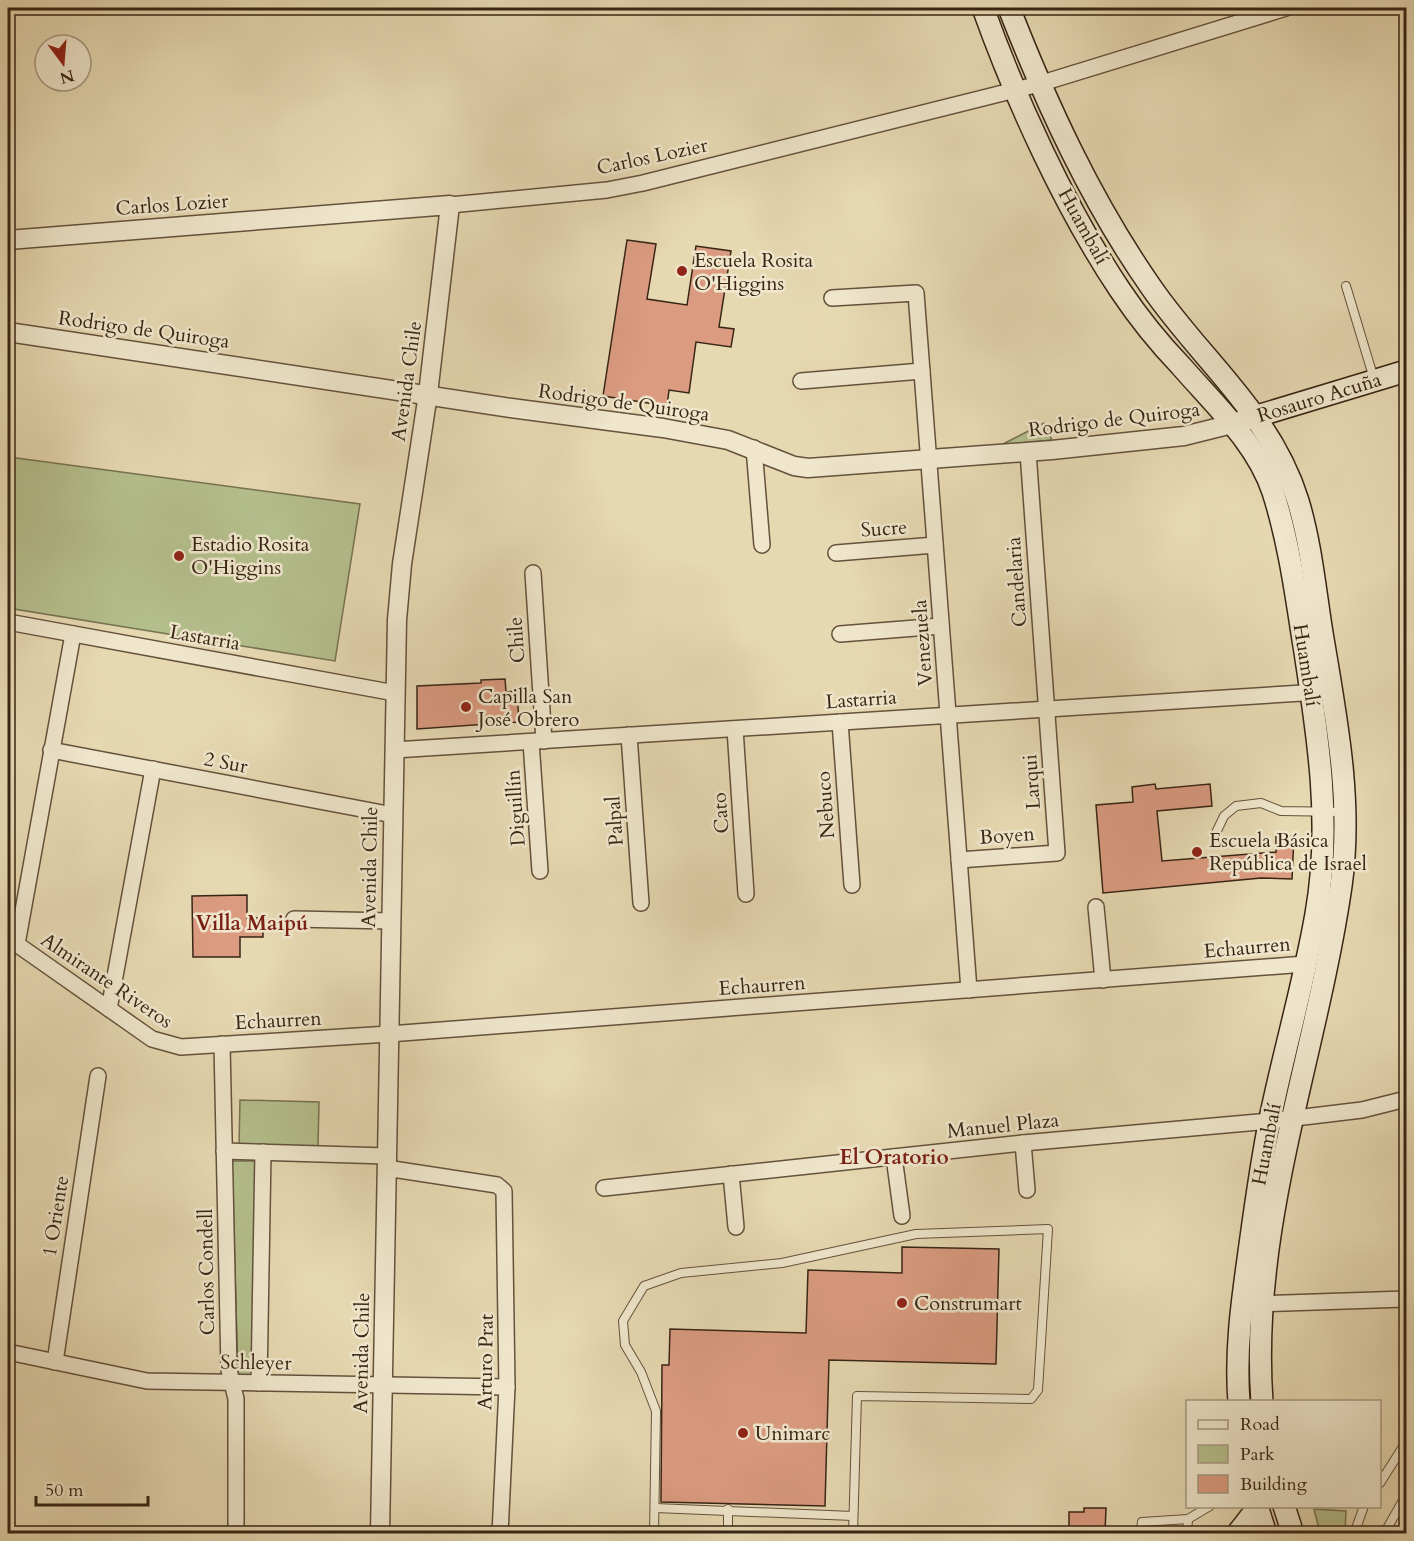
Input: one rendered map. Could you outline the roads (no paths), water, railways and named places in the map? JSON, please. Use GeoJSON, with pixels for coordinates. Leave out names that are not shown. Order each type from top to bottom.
{"type":"FeatureCollection","features":[{"type":"Feature","properties":{"kind":"main road","name":"Huambalí"},"geometry":{"type":"LineString","coordinates":[[983,8],[1015,90],[1081,224],[1121,290],[1179,364],[1232,424],[1264,471],[1275,499],[1288,550],[1346,812],[1344,860],[1338,906],[1252,1304],[1238,1350],[1239,1400]]}},
{"type":"Feature","properties":{"kind":"main road","name":"Huambalí"},"geometry":{"type":"LineString","coordinates":[[1009,8],[1039,84],[1089,184],[1153,291],[1257,416],[1286,469],[1299,505],[1309,547],[1321,692],[1324,811],[1320,889],[1270,1121],[1252,1304],[1262,1400]]}},
{"type":"Feature","properties":{"kind":"main road","name":"Rosauro Acuña"},"geometry":{"type":"LineString","coordinates":[[1232,424],[1407,371]]}},
{"type":"Feature","properties":{"kind":"main road"},"geometry":{"type":"LineString","coordinates":[[1237,1533],[1257,1508]]}},
{"type":"Feature","properties":{"kind":"main road"},"geometry":{"type":"LineString","coordinates":[[1258,1508],[1266,1533]]}},
{"type":"Feature","properties":{"kind":"main road"},"geometry":{"type":"LineString","coordinates":[[1285,1508],[1293,1533]]}},
{"type":"Feature","properties":{"kind":"street","name":"Carlos Lozier"},"geometry":{"type":"LineString","coordinates":[[8,240],[450,205],[624,187],[1039,84],[1286,8]]}},
{"type":"Feature","properties":{"kind":"street","name":"Avenida Chile"},"geometry":{"type":"LineString","coordinates":[[380,1533],[395,693],[402,564],[428,394],[450,205]]}},
{"type":"Feature","properties":{"kind":"street","name":"Venezuela"},"geometry":{"type":"LineString","coordinates":[[832,298],[916,293],[969,990]]}},
{"type":"Feature","properties":{"kind":"street","name":"Rodrigo de Quiroga"},"geometry":{"type":"LineString","coordinates":[[8,332],[586,419],[663,428],[728,440],[754,448],[794,466],[808,468],[1028,452],[1184,436],[1232,424]]}},
{"type":"Feature","properties":{"kind":"street"},"geometry":{"type":"LineString","coordinates":[[801,381],[922,371]]}},
{"type":"Feature","properties":{"kind":"street"},"geometry":{"type":"LineString","coordinates":[[754,448],[762,545]]}},
{"type":"Feature","properties":{"kind":"street","name":"Candelaria"},"geometry":{"type":"LineString","coordinates":[[1028,452],[1047,708]]}},
{"type":"Feature","properties":{"kind":"street","name":"Sucre"},"geometry":{"type":"LineString","coordinates":[[836,553],[935,545]]}},
{"type":"Feature","properties":{"kind":"street","name":"Chile"},"geometry":{"type":"LineString","coordinates":[[533,573],[538,741]]}},
{"type":"Feature","properties":{"kind":"street","name":"Lastarria"},"geometry":{"type":"LineString","coordinates":[[8,622],[395,693]]}},
{"type":"Feature","properties":{"kind":"street"},"geometry":{"type":"LineString","coordinates":[[840,634],[941,626]]}},
{"type":"Feature","properties":{"kind":"street"},"geometry":{"type":"LineString","coordinates":[[12,941],[73,634]]}},
{"type":"Feature","properties":{"kind":"street","name":"Lastarria"},"geometry":{"type":"LineString","coordinates":[[394,750],[1321,692]]}},
{"type":"Feature","properties":{"kind":"street","name":"Larqui"},"geometry":{"type":"LineString","coordinates":[[1047,708],[1057,853]]}},
{"type":"Feature","properties":{"kind":"street","name":"Nebuco"},"geometry":{"type":"LineString","coordinates":[[840,722],[852,885]]}},
{"type":"Feature","properties":{"kind":"street","name":"Cato"},"geometry":{"type":"LineString","coordinates":[[735,729],[746,894]]}},
{"type":"Feature","properties":{"kind":"street","name":"Palpal"},"geometry":{"type":"LineString","coordinates":[[629,735],[641,903]]}},
{"type":"Feature","properties":{"kind":"street","name":"Diguillín"},"geometry":{"type":"LineString","coordinates":[[538,741],[540,871]]}},
{"type":"Feature","properties":{"kind":"street","name":"2 Sur"},"geometry":{"type":"LineString","coordinates":[[51,750],[393,815]]}},
{"type":"Feature","properties":{"kind":"street"},"geometry":{"type":"LineString","coordinates":[[109,1009],[153,769]]}},
{"type":"Feature","properties":{"kind":"street","name":"Boyen"},"geometry":{"type":"LineString","coordinates":[[959,860],[1057,853]]}},
{"type":"Feature","properties":{"kind":"street"},"geometry":{"type":"LineString","coordinates":[[1096,907],[1103,980]]}},
{"type":"Feature","properties":{"kind":"street"},"geometry":{"type":"LineString","coordinates":[[294,919],[391,921]]}},
{"type":"Feature","properties":{"kind":"street","name":"Almirante Riveros"},"geometry":{"type":"LineString","coordinates":[[12,941],[159,1043],[181,1047],[222,1044]]}},
{"type":"Feature","properties":{"kind":"street","name":"Echaurren"},"geometry":{"type":"LineString","coordinates":[[222,1044],[389,1034],[1305,964]]}},
{"type":"Feature","properties":{"kind":"street","name":"Carlos Condell"},"geometry":{"type":"LineString","coordinates":[[222,1044],[229,1370],[236,1399],[236,1533]]}},
{"type":"Feature","properties":{"kind":"street","name":"1 Oriente"},"geometry":{"type":"LineString","coordinates":[[55,1362],[98,1076]]}},
{"type":"Feature","properties":{"kind":"street","name":"Manuel Plaza"},"geometry":{"type":"LineString","coordinates":[[604,1188],[1023,1143],[1291,1119],[1362,1110],[1407,1100]]}},
{"type":"Feature","properties":{"kind":"street"},"geometry":{"type":"LineString","coordinates":[[1023,1143],[1027,1190]]}},
{"type":"Feature","properties":{"kind":"street"},"geometry":{"type":"LineString","coordinates":[[224,1151],[387,1162]]}},
{"type":"Feature","properties":{"kind":"street"},"geometry":{"type":"LineString","coordinates":[[259,1383],[262,1152]]}},
{"type":"Feature","properties":{"kind":"street"},"geometry":{"type":"LineString","coordinates":[[894,1157],[902,1216]]}},
{"type":"Feature","properties":{"kind":"street","name":"Arturo Prat"},"geometry":{"type":"LineString","coordinates":[[387,1162],[497,1185],[504,1191],[507,1387],[500,1533]]}},
{"type":"Feature","properties":{"kind":"street"},"geometry":{"type":"LineString","coordinates":[[731,1174],[736,1227]]}},
{"type":"Feature","properties":{"kind":"street"},"geometry":{"type":"LineString","coordinates":[[1252,1304],[1407,1299]]}},
{"type":"Feature","properties":{"kind":"street","name":"Schleyer"},"geometry":{"type":"LineString","coordinates":[[8,1353],[147,1381],[507,1387]]}},
{"type":"Feature","properties":{"kind":"lane"},"geometry":{"type":"LineString","coordinates":[[1346,286],[1374,381]]}},
{"type":"Feature","properties":{"kind":"lane"},"geometry":{"type":"LineString","coordinates":[[1215,835],[1224,816],[1236,806],[1261,803],[1281,811],[1346,812]]}},
{"type":"Feature","properties":{"kind":"lane"},"geometry":{"type":"LineString","coordinates":[[654,1533],[656,1411],[641,1372],[625,1345],[623,1321],[644,1286],[674,1274],[782,1263],[916,1234],[1048,1229],[1038,1390],[1031,1399],[857,1396],[852,1533]]}},
{"type":"Feature","properties":{"kind":"lane"},"geometry":{"type":"LineString","coordinates":[[1381,1481],[1407,1442]]}},
{"type":"Feature","properties":{"kind":"lane"},"geometry":{"type":"LineString","coordinates":[[1384,1533],[1407,1495]]}},
{"type":"Feature","properties":{"kind":"lane"},"geometry":{"type":"LineString","coordinates":[[655,1508],[728,1509],[853,1516]]}},
{"type":"Feature","properties":{"kind":"lane"},"geometry":{"type":"LineString","coordinates":[[1140,1533],[1142,1522],[1188,1519],[1207,1508]]}},
{"type":"Feature","properties":{"kind":"lane"},"geometry":{"type":"LineString","coordinates":[[1354,1533],[1363,1508]]}},
{"type":"Feature","properties":{"kind":"lane"},"geometry":{"type":"LineString","coordinates":[[728,1509],[728,1533]]}},
{"type":"Feature","properties":{"kind":"lane"},"geometry":{"type":"LineString","coordinates":[[1187,1533],[1188,1519]]}},
{"type":"Feature","properties":{"kind":"place","name":"Escuela Rosita O'Higgins"},"geometry":{"type":"Point","coordinates":[682,271]}},
{"type":"Feature","properties":{"kind":"place","name":"Estadio Rosita O'Higgins"},"geometry":{"type":"Point","coordinates":[179,556]}},
{"type":"Feature","properties":{"kind":"place","name":"Capilla San José Obrero"},"geometry":{"type":"Point","coordinates":[466,707]}},
{"type":"Feature","properties":{"kind":"place","name":"Escuela Básica República de Israel"},"geometry":{"type":"Point","coordinates":[1197,852]}},
{"type":"Feature","properties":{"kind":"place","name":"Construmart"},"geometry":{"type":"Point","coordinates":[902,1303]}},
{"type":"Feature","properties":{"kind":"place","name":"Unimarc"},"geometry":{"type":"Point","coordinates":[743,1433]}},
{"type":"Feature","properties":{"kind":"district","name":"Villa Maipú"},"geometry":{"type":"Point","coordinates":[252,923]}},
{"type":"Feature","properties":{"kind":"district","name":"El Oratorio"},"geometry":{"type":"Point","coordinates":[894,1157]}}]}
